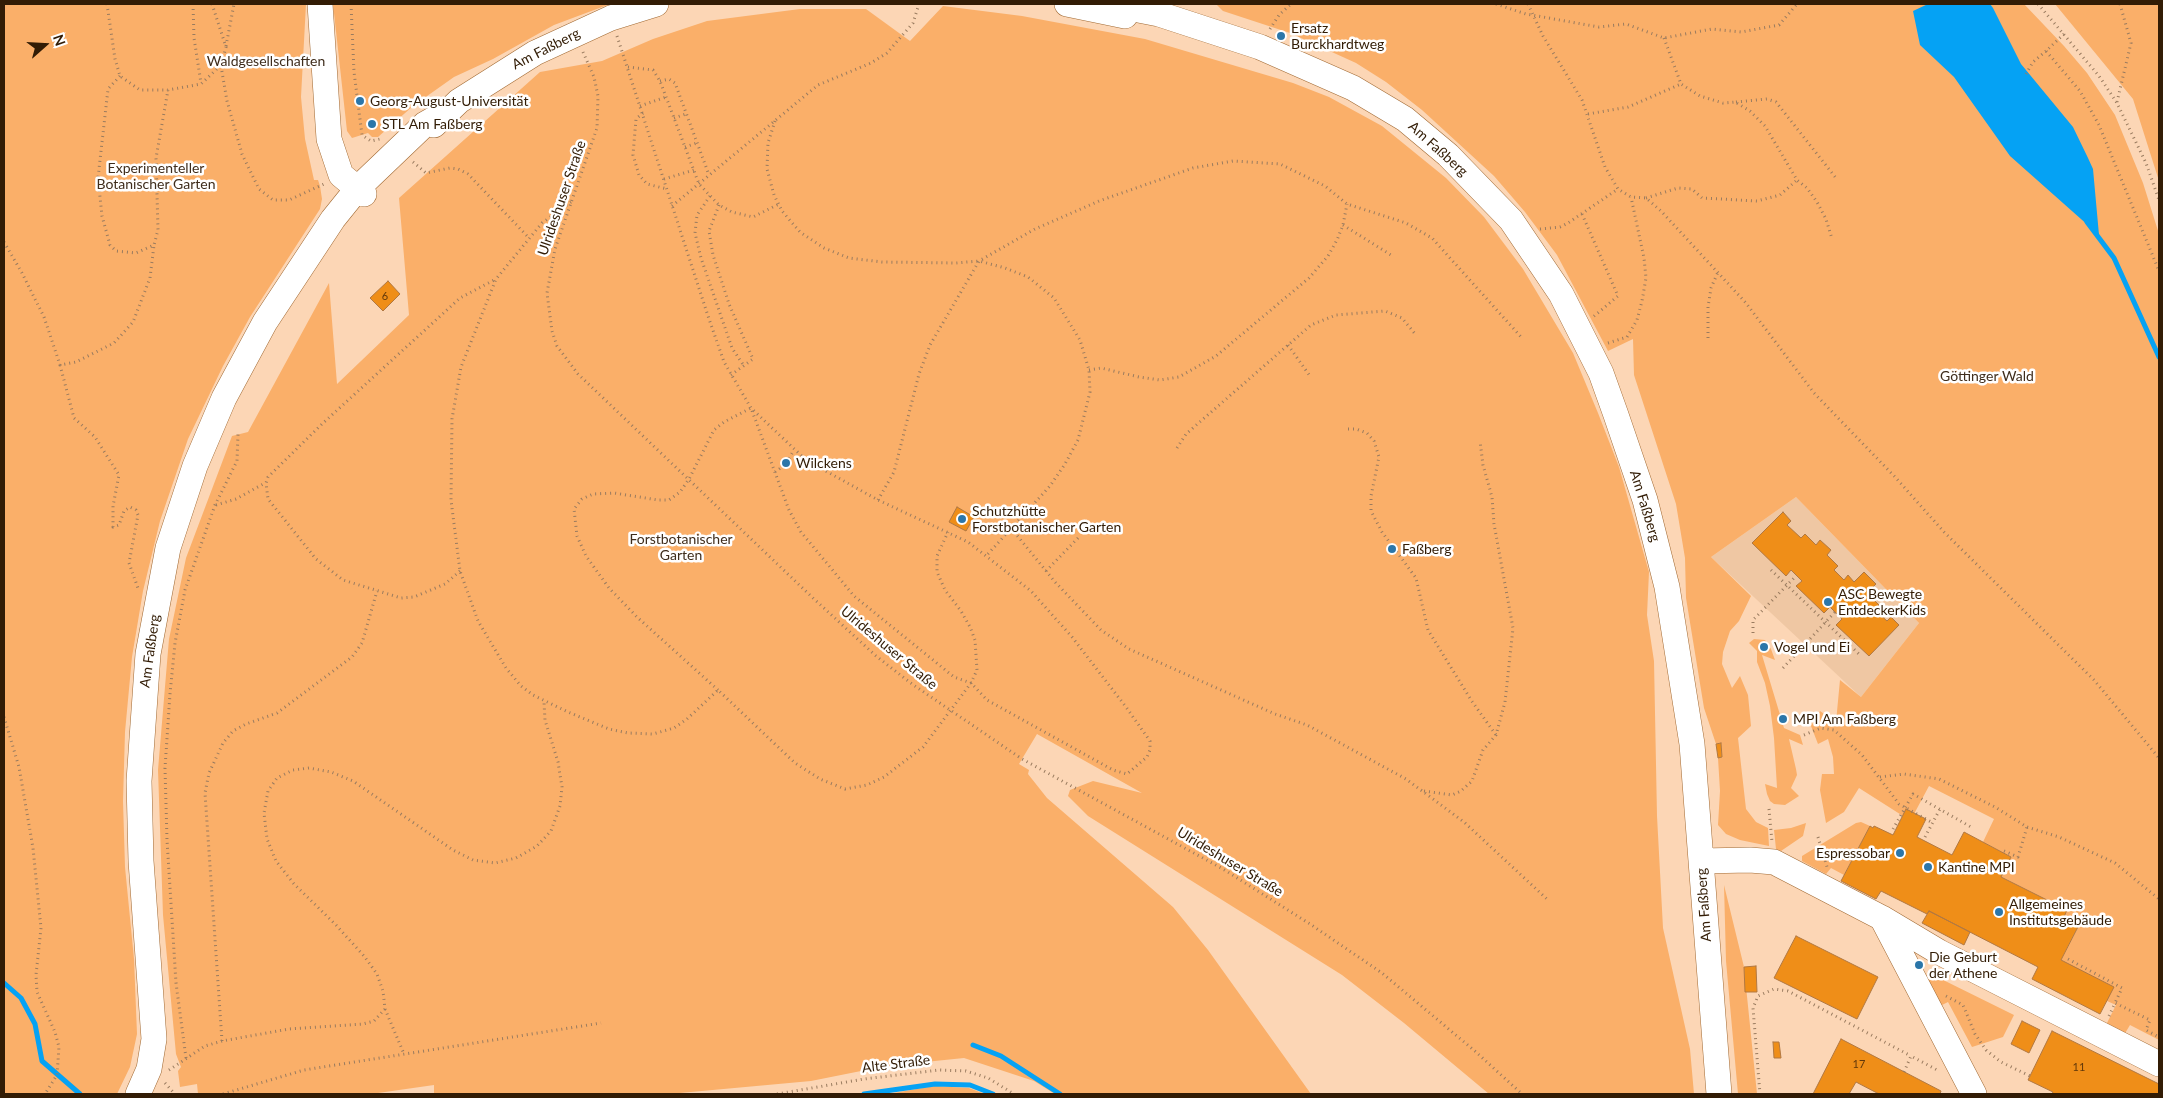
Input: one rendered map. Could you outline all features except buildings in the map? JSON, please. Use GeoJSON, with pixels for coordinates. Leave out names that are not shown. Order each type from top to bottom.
{"type":"FeatureCollection","features":[{"type":"Feature","properties":{"kind":"street"},"geometry":{"type":"LineString","coordinates":[[320,4],[325,90],[340,149],[354,186]]}},
{"type":"Feature","properties":{"kind":"street","name":"Am Faßberg"},"geometry":{"type":"LineString","coordinates":[[148,1083],[154,1021],[141,861],[138,781],[148,654],[168,548],[195,466],[224,398],[265,322],[354,186],[446,112],[503,71],[574,34],[611,18],[656,4]]}},
{"type":"Feature","properties":{"kind":"street","name":"Am Faßberg"},"geometry":{"type":"LineString","coordinates":[[1067,4],[1164,15]]}},
{"type":"Feature","properties":{"kind":"street","name":"Am Faßberg"},"geometry":{"type":"LineString","coordinates":[[1108,4],[1164,15],[1256,54],[1289,61],[1353,88],[1405,119],[1448,155],[1511,220],[1561,294],[1601,373],[1645,500],[1667,587],[1692,744],[1699,814],[1719,1094]]}},
{"type":"Feature","properties":{"kind":"street"},"geometry":{"type":"LineString","coordinates":[[1701,861],[1750,860],[1774,862],[1882,918],[1939,952],[2159,1064]]}},
{"type":"Feature","properties":{"kind":"street"},"geometry":{"type":"LineString","coordinates":[[1882,918],[1958,1067],[1974,1094]]}},
{"type":"Feature","properties":{"kind":"path"},"geometry":{"type":"LineString","coordinates":[[107,4],[114,59],[120,76],[140,90],[168,90],[201,84],[221,66]]}},
{"type":"Feature","properties":{"kind":"path"},"geometry":{"type":"LineString","coordinates":[[193,4],[194,38],[201,84]]}},
{"type":"Feature","properties":{"kind":"path"},"geometry":{"type":"LineString","coordinates":[[212,4],[226,47]]}},
{"type":"Feature","properties":{"kind":"path"},"geometry":{"type":"LineString","coordinates":[[234,4],[221,66],[227,101],[242,154],[259,189],[273,200],[289,200],[354,186]]}},
{"type":"Feature","properties":{"kind":"path"},"geometry":{"type":"LineString","coordinates":[[351,4],[354,72],[362,135]]}},
{"type":"Feature","properties":{"kind":"path"},"geometry":{"type":"LineString","coordinates":[[672,206],[818,85],[871,63],[887,53],[913,23],[919,4]]}},
{"type":"Feature","properties":{"kind":"path"},"geometry":{"type":"LineString","coordinates":[[1270,30],[1279,15],[1291,4]]}},
{"type":"Feature","properties":{"kind":"path"},"geometry":{"type":"LineString","coordinates":[[1496,4],[1526,14],[1599,27],[1626,24],[1664,38],[1712,29],[1741,32],[1779,25],[1797,4]]}},
{"type":"Feature","properties":{"kind":"path"},"geometry":{"type":"LineString","coordinates":[[1528,4],[1543,36],[1588,114],[1605,167],[1618,189],[1631,197],[1646,198],[1678,188],[1692,189],[1702,198],[1757,201],[1780,195],[1797,180]]}},
{"type":"Feature","properties":{"kind":"path"},"geometry":{"type":"LineString","coordinates":[[2038,4],[2098,76],[2117,103],[2146,163],[2159,200]]}},
{"type":"Feature","properties":{"kind":"path"},"geometry":{"type":"LineString","coordinates":[[2117,103],[2131,43],[2120,4]]}},
{"type":"Feature","properties":{"kind":"path"},"geometry":{"type":"LineString","coordinates":[[1262,27],[1278,33]]}},
{"type":"Feature","properties":{"kind":"path","name":"Ulrideshuser Straße"},"geometry":{"type":"LineString","coordinates":[[574,34],[594,77],[599,112],[597,128],[555,249],[548,286],[548,314],[557,346],[578,374],[876,656],[949,712],[1022,759],[1223,869],[1310,924],[1382,973],[1476,1052],[1522,1094]]}},
{"type":"Feature","properties":{"kind":"path"},"geometry":{"type":"LineString","coordinates":[[2026,74],[2033,62],[2064,34]]}},
{"type":"Feature","properties":{"kind":"path"},"geometry":{"type":"LineString","coordinates":[[1287,36],[1320,50]]}},
{"type":"Feature","properties":{"kind":"path"},"geometry":{"type":"LineString","coordinates":[[1664,38],[1681,84],[1700,96],[1723,103],[1767,98],[1776,102],[1836,178]]}},
{"type":"Feature","properties":{"kind":"path"},"geometry":{"type":"LineString","coordinates":[[2046,50],[2080,91],[2099,125],[2159,271]]}},
{"type":"Feature","properties":{"kind":"path"},"geometry":{"type":"LineString","coordinates":[[623,52],[724,362],[751,408],[789,510],[801,532],[854,596],[954,677],[971,683],[987,700],[1113,770],[1127,774],[1147,757],[1150,741],[1072,637],[1031,591],[968,542],[878,500],[806,460],[751,408]]}},
{"type":"Feature","properties":{"kind":"path"},"geometry":{"type":"LineString","coordinates":[[628,66],[653,70],[660,81],[699,184],[710,196],[732,212],[753,217],[779,204]]}},
{"type":"Feature","properties":{"kind":"path"},"geometry":{"type":"LineString","coordinates":[[120,76],[108,89],[98,178],[102,216],[110,245],[116,251],[136,253],[154,245]]}},
{"type":"Feature","properties":{"kind":"path"},"geometry":{"type":"LineString","coordinates":[[660,81],[669,79],[675,83],[709,175]]}},
{"type":"Feature","properties":{"kind":"path"},"geometry":{"type":"LineString","coordinates":[[1588,114],[1628,107],[1681,84]]}},
{"type":"Feature","properties":{"kind":"path"},"geometry":{"type":"LineString","coordinates":[[60,365],[76,362],[114,343],[132,322],[150,278],[158,230],[156,158],[168,90]]}},
{"type":"Feature","properties":{"kind":"path"},"geometry":{"type":"LineString","coordinates":[[640,106],[666,97]]}},
{"type":"Feature","properties":{"kind":"path"},"geometry":{"type":"LineString","coordinates":[[1735,102],[1750,112],[1765,126],[1797,180],[1807,188],[1817,202],[1826,219],[1832,239]]}},
{"type":"Feature","properties":{"kind":"path"},"geometry":{"type":"LineString","coordinates":[[643,113],[636,119],[633,155],[639,175],[647,184],[667,190]]}},
{"type":"Feature","properties":{"kind":"path"},"geometry":{"type":"LineString","coordinates":[[674,118],[686,114]]}},
{"type":"Feature","properties":{"kind":"path"},"geometry":{"type":"LineString","coordinates":[[775,121],[768,142],[767,169],[779,204],[800,232],[824,248],[849,258],[891,262],[956,263],[979,261],[1005,268],[1028,277],[1054,298],[1080,340],[1089,370],[1090,392],[1078,440],[1050,486],[987,555]]}},
{"type":"Feature","properties":{"kind":"path"},"geometry":{"type":"LineString","coordinates":[[685,147],[697,143]]}},
{"type":"Feature","properties":{"kind":"path"},"geometry":{"type":"LineString","coordinates":[[878,500],[894,472],[919,374],[930,345],[979,261],[1035,229],[1099,201],[1193,168],[1233,161],[1280,164],[1325,186],[1347,204],[1406,223],[1432,238],[1522,338]]}},
{"type":"Feature","properties":{"kind":"path"},"geometry":{"type":"LineString","coordinates":[[422,171],[426,173],[450,168],[468,174],[529,238]]}},
{"type":"Feature","properties":{"kind":"path"},"geometry":{"type":"LineString","coordinates":[[664,179],[694,170]]}},
{"type":"Feature","properties":{"kind":"path"},"geometry":{"type":"LineString","coordinates":[[1532,230],[1560,227],[1618,189]]}},
{"type":"Feature","properties":{"kind":"path"},"geometry":{"type":"LineString","coordinates":[[710,196],[698,215],[695,233],[701,258],[732,348],[744,366]]}},
{"type":"Feature","properties":{"kind":"path"},"geometry":{"type":"LineString","coordinates":[[1601,346],[1627,336],[1637,320],[1642,301],[1646,278],[1631,197]]}},
{"type":"Feature","properties":{"kind":"path"},"geometry":{"type":"LineString","coordinates":[[1646,198],[1746,303],[1814,393],[1896,478],[1944,532],[2094,680],[2159,758]]}},
{"type":"Feature","properties":{"kind":"path"},"geometry":{"type":"LineString","coordinates":[[571,202],[542,223],[496,279],[461,367],[452,419],[451,500],[460,571],[478,621],[489,642],[521,686],[544,701],[609,729],[628,733],[653,734],[674,728],[687,719],[718,690]]}},
{"type":"Feature","properties":{"kind":"path"},"geometry":{"type":"LineString","coordinates":[[719,204],[709,231],[729,304],[753,359],[731,374]]}},
{"type":"Feature","properties":{"kind":"path"},"geometry":{"type":"LineString","coordinates":[[1089,370],[1101,368],[1160,380],[1179,377],[1216,356],[1309,278],[1328,256],[1343,225],[1347,204]]}},
{"type":"Feature","properties":{"kind":"path"},"geometry":{"type":"LineString","coordinates":[[1582,214],[1618,296],[1588,322]]}},
{"type":"Feature","properties":{"kind":"path"},"geometry":{"type":"LineString","coordinates":[[1343,225],[1391,255]]}},
{"type":"Feature","properties":{"kind":"path"},"geometry":{"type":"LineString","coordinates":[[4,242],[44,317],[60,365],[74,418],[94,437],[119,475],[113,506],[114,527],[119,525],[124,511],[130,507],[136,510],[138,515],[129,563],[141,598]]}},
{"type":"Feature","properties":{"kind":"path"},"geometry":{"type":"LineString","coordinates":[[1708,338],[1708,307],[1711,288],[1718,272]]}},
{"type":"Feature","properties":{"kind":"path"},"geometry":{"type":"LineString","coordinates":[[460,571],[445,584],[414,597],[401,598],[342,580],[316,559],[268,499],[266,483],[268,477],[322,424],[460,298],[496,279]]}},
{"type":"Feature","properties":{"kind":"path"},"geometry":{"type":"LineString","coordinates":[[1177,448],[1186,434],[1311,325],[1336,315],[1352,312],[1385,311],[1402,318],[1416,335]]}},
{"type":"Feature","properties":{"kind":"path"},"geometry":{"type":"LineString","coordinates":[[1288,345],[1310,376]]}},
{"type":"Feature","properties":{"kind":"path"},"geometry":{"type":"LineString","coordinates":[[751,408],[724,422],[714,430],[689,479],[680,492],[669,500],[614,493],[593,494],[582,499],[574,509],[574,521],[577,536],[586,556],[609,588],[637,618],[718,690],[795,763],[820,779],[845,789],[867,784],[884,777],[924,747],[971,683],[977,670],[975,640],[961,611],[945,590],[937,572],[937,556],[948,532]]}},
{"type":"Feature","properties":{"kind":"path"},"geometry":{"type":"LineString","coordinates":[[1348,429],[1367,432],[1374,441],[1379,457],[1371,496],[1371,512],[1382,532],[1416,578],[1428,630],[1471,700],[1496,735]]}},
{"type":"Feature","properties":{"kind":"path"},"geometry":{"type":"LineString","coordinates":[[186,1058],[176,983],[167,840],[165,768],[175,643],[185,590],[215,505],[237,461],[238,434]]}},
{"type":"Feature","properties":{"kind":"path"},"geometry":{"type":"LineString","coordinates":[[1422,790],[1452,794],[1461,792],[1472,781],[1483,750],[1496,735],[1505,702],[1513,628],[1494,524],[1492,496],[1480,441]]}},
{"type":"Feature","properties":{"kind":"path"},"geometry":{"type":"LineString","coordinates":[[775,472],[785,465],[794,450]]}},
{"type":"Feature","properties":{"kind":"path"},"geometry":{"type":"LineString","coordinates":[[215,505],[236,499],[266,483]]}},
{"type":"Feature","properties":{"kind":"path"},"geometry":{"type":"LineString","coordinates":[[1011,528],[1046,571],[1101,630],[1129,649],[1275,714],[1307,725],[1406,779],[1464,822],[1548,900]]}},
{"type":"Feature","properties":{"kind":"path"},"geometry":{"type":"LineString","coordinates":[[1046,571],[1080,536]]}},
{"type":"Feature","properties":{"kind":"path"},"geometry":{"type":"LineString","coordinates":[[1770,570],[1861,656]]}},
{"type":"Feature","properties":{"kind":"path"},"geometry":{"type":"LineString","coordinates":[[1752,634],[1753,620],[1796,576]]}},
{"type":"Feature","properties":{"kind":"path"},"geometry":{"type":"LineString","coordinates":[[222,1041],[205,792],[209,773],[223,743],[233,731],[246,724],[277,713],[352,657],[362,643],[377,591]]}},
{"type":"Feature","properties":{"kind":"path"},"geometry":{"type":"LineString","coordinates":[[1783,668],[1835,612]]}},
{"type":"Feature","properties":{"kind":"path"},"geometry":{"type":"LineString","coordinates":[[404,1054],[385,1009],[383,991],[377,974],[336,924],[294,884],[276,861],[267,839],[264,812],[268,792],[277,778],[294,770],[309,768],[331,772],[353,781],[453,850],[473,860],[494,863],[516,858],[537,846],[551,831],[560,806],[562,787],[545,720],[544,701]]}},
{"type":"Feature","properties":{"kind":"path"},"geometry":{"type":"LineString","coordinates":[[4,717],[19,767],[33,848],[41,928],[36,975],[37,992],[58,1040],[60,1056],[57,1075],[46,1094]]}},
{"type":"Feature","properties":{"kind":"path"},"geometry":{"type":"LineString","coordinates":[[1804,735],[1821,728],[1834,730],[1862,755],[1899,804],[1933,823]]}},
{"type":"Feature","properties":{"kind":"path"},"geometry":{"type":"LineString","coordinates":[[1880,777],[1904,774],[1939,779],[1995,807],[2028,827],[2067,840],[2115,863],[2159,898]]}},
{"type":"Feature","properties":{"kind":"path"},"geometry":{"type":"LineString","coordinates":[[1893,829],[1913,794],[1971,827]]}},
{"type":"Feature","properties":{"kind":"path"},"geometry":{"type":"LineString","coordinates":[[1769,809],[1774,862]]}},
{"type":"Feature","properties":{"kind":"path"},"geometry":{"type":"LineString","coordinates":[[1925,837],[1940,810]]}},
{"type":"Feature","properties":{"kind":"path"},"geometry":{"type":"LineString","coordinates":[[2004,851],[2018,857],[2028,827]]}},
{"type":"Feature","properties":{"kind":"path"},"geometry":{"type":"LineString","coordinates":[[2068,960],[2122,988],[2115,1005],[2150,1020],[2146,1030],[2159,1037]]}},
{"type":"Feature","properties":{"kind":"path"},"geometry":{"type":"LineString","coordinates":[[1760,1094],[1753,1008],[1758,996],[1774,989],[1788,992],[1945,1075],[1954,1073],[1958,1067]]}},
{"type":"Feature","properties":{"kind":"path"},"geometry":{"type":"LineString","coordinates":[[1944,995],[1958,1000],[1963,1005],[1975,1034],[1986,1050],[2001,1062],[2030,1076]]}},
{"type":"Feature","properties":{"kind":"path"},"geometry":{"type":"LineString","coordinates":[[148,1083],[205,1046],[222,1041],[289,1029],[363,1024],[374,1021],[385,1009]]}},
{"type":"Feature","properties":{"kind":"path"},"geometry":{"type":"LineString","coordinates":[[223,1094],[304,1070],[601,1023]]}},
{"type":"Feature","properties":{"kind":"path"},"geometry":{"type":"LineString","coordinates":[[1904,1072],[1910,1056]]}},
{"type":"Feature","properties":{"kind":"path","name":"Alte Straße"},"geometry":{"type":"LineString","coordinates":[[777,1094],[864,1079],[939,1070],[966,1071],[988,1078],[1014,1094]]}},
{"type":"Feature","properties":{"kind":"path"},"geometry":{"type":"LineString","coordinates":[[148,1083],[175,1094]]}},
{"type":"Feature","properties":{"kind":"shaded area","name":"ASC Bewegte EntdeckerKids"},"geometry":{"type":"Polygon","coordinates":[[[1796,497],[1919,623],[1861,697],[1711,557],[1796,497]]]}},
{"type":"Feature","properties":{"kind":"green space","name":"Experimenteller Botanischer Garten"},"geometry":{"type":"Polygon","coordinates":[[[4,4],[306,4],[301,97],[305,139],[314,180],[318,180],[320,186],[322,199],[320,209],[250,317],[223,366],[188,439],[160,521],[143,591],[132,657],[125,732],[123,801],[125,867],[134,959],[137,1034],[130,1067],[117,1094],[4,1094],[4,4]]]}},
{"type":"Feature","properties":{"kind":"green space","name":"Georg-August-Universität"},"geometry":{"type":"Polygon","coordinates":[[[333,4],[610,4],[554,25],[493,59],[454,77],[413,106],[378,137],[372,137],[368,133],[352,138],[347,131],[333,4]]]}},
{"type":"Feature","properties":{"kind":"green space","name":"Göttinger Wald"},"geometry":{"type":"Polygon","coordinates":[[[1216,4],[2024,4],[2064,46],[2087,73],[2115,115],[2143,183],[2159,234],[2159,1040],[2130,1025],[2124,1035],[2106,1025],[2116,1005],[2107,1001],[2061,960],[2079,926],[2064,917],[2067,910],[2001,877],[2011,857],[1983,842],[1994,819],[1929,786],[1914,814],[1903,816],[1859,788],[1844,812],[1826,823],[1820,790],[1822,774],[1834,774],[1833,757],[1828,739],[1818,744],[1811,726],[1820,711],[1836,722],[1840,680],[1861,697],[1919,623],[1796,497],[1711,557],[1751,596],[1739,621],[1730,631],[1723,652],[1722,664],[1732,688],[1740,676],[1748,695],[1751,726],[1738,738],[1746,809],[1756,822],[1768,828],[1769,846],[1740,840],[1726,834],[1718,825],[1720,791],[1718,758],[1722,757],[1721,743],[1716,744],[1704,708],[1686,598],[1685,558],[1676,504],[1634,375],[1633,339],[1608,351],[1557,255],[1525,212],[1494,176],[1422,110],[1386,82],[1356,63],[1290,33],[1223,11],[1216,4]]]}},
{"type":"Feature","properties":{"kind":"green space"},"geometry":{"type":"Polygon","coordinates":[[[2055,4],[2159,4],[2159,181],[2133,99],[2055,4]]]}},
{"type":"Feature","properties":{"kind":"green space","name":"Forstbotanischer Garten"},"geometry":{"type":"Polygon","coordinates":[[[943,6],[1022,16],[1145,39],[1293,83],[1329,97],[1382,126],[1446,178],[1484,217],[1523,269],[1573,353],[1598,413],[1619,467],[1649,572],[1647,615],[1654,661],[1657,816],[1663,928],[1690,1049],[1694,1094],[1489,1094],[1404,1023],[1342,975],[1088,816],[1068,796],[1070,790],[1093,781],[1142,793],[1037,734],[1019,764],[1029,770],[1028,774],[1047,798],[1173,907],[1208,950],[1311,1094],[1055,1094],[1034,1081],[964,1058],[886,1066],[811,1081],[669,1094],[450,1094],[434,1093],[434,1085],[371,1094],[198,1094],[197,1084],[180,1087],[178,1071],[181,1067],[176,1054],[163,915],[158,770],[169,639],[186,558],[232,436],[248,432],[329,283],[337,384],[409,315],[399,198],[540,72],[602,61],[653,39],[707,21],[800,9],[866,9],[910,41],[943,6]]]}},
{"type":"Feature","properties":{"kind":"green space"},"geometry":{"type":"Polygon","coordinates":[[[1754,639],[1765,640],[1771,649],[1775,660],[1762,655],[1784,728],[1800,735],[1803,745],[1789,739],[1797,775],[1791,788],[1799,796],[1785,805],[1774,804],[1770,801],[1765,784],[1777,788],[1770,706],[1765,683],[1757,662],[1757,651],[1749,643],[1754,639]]]}},
{"type":"Feature","properties":{"kind":"green space"},"geometry":{"type":"Polygon","coordinates":[[[1861,822],[1870,826],[1844,875],[1831,868],[1826,874],[1802,861],[1802,856],[1856,823],[1861,822]]]}},
{"type":"Feature","properties":{"kind":"green space"},"geometry":{"type":"Polygon","coordinates":[[[1806,823],[1803,836],[1781,851],[1776,849],[1774,830],[1791,828],[1806,823]]]}},
{"type":"Feature","properties":{"kind":"green space"},"geometry":{"type":"Polygon","coordinates":[[[1724,885],[1744,967],[1757,1094],[1738,1094],[1726,961],[1724,885]]]}},
{"type":"Feature","properties":{"kind":"green space"},"geometry":{"type":"Polygon","coordinates":[[[1931,974],[2014,1015],[2003,1037],[1972,1047],[1948,1002],[1936,1008],[1925,987],[1931,974]]]}},
{"type":"Feature","properties":{"kind":"green space"},"geometry":{"type":"Polygon","coordinates":[[[934,1086],[969,1088],[985,1094],[888,1094],[934,1086]]]}},
{"type":"Feature","properties":{"kind":"water"},"geometry":{"type":"Polygon","coordinates":[[[1928,4],[1990,4],[1993,8],[2021,64],[2073,127],[2088,158],[2093,169],[2099,235],[2010,156],[1954,77],[1920,45],[1913,11],[1928,4]]]}},
{"type":"Feature","properties":{"kind":"waterway"},"geometry":{"type":"LineString","coordinates":[[2087,222],[2114,258],[2159,357]]}},
{"type":"Feature","properties":{"kind":"waterway"},"geometry":{"type":"LineString","coordinates":[[4,983],[21,998],[35,1024],[42,1061],[80,1094]]}},
{"type":"Feature","properties":{"kind":"waterway"},"geometry":{"type":"LineString","coordinates":[[973,1045],[1001,1056],[1060,1094]]}},
{"type":"Feature","properties":{"kind":"waterway"},"geometry":{"type":"LineString","coordinates":[[864,1094],[935,1084],[970,1085],[993,1094]]}},
{"type":"Feature","properties":{"kind":"place","name":"Ersatz Burckhardtweg"},"geometry":{"type":"Point","coordinates":[1281,36]}},
{"type":"Feature","properties":{"kind":"place","name":"Georg-August-Universität"},"geometry":{"type":"Point","coordinates":[360,101]}},
{"type":"Feature","properties":{"kind":"place","name":"STL Am Faßberg"},"geometry":{"type":"Point","coordinates":[372,124]}},
{"type":"Feature","properties":{"kind":"place","name":"Wilckens"},"geometry":{"type":"Point","coordinates":[786,463]}},
{"type":"Feature","properties":{"kind":"place","name":"Schutzhütte Forstbotanischer Garten"},"geometry":{"type":"Point","coordinates":[962,519]}},
{"type":"Feature","properties":{"kind":"place","name":"Faßberg"},"geometry":{"type":"Point","coordinates":[1392,549]}},
{"type":"Feature","properties":{"kind":"place","name":"ASC Bewegte EntdeckerKids"},"geometry":{"type":"Point","coordinates":[1828,602]}},
{"type":"Feature","properties":{"kind":"place","name":"Vogel und Ei"},"geometry":{"type":"Point","coordinates":[1764,647]}},
{"type":"Feature","properties":{"kind":"place","name":"MPI Am Faßberg"},"geometry":{"type":"Point","coordinates":[1783,719]}},
{"type":"Feature","properties":{"kind":"place","name":"Espressobar"},"geometry":{"type":"Point","coordinates":[1900,853]}},
{"type":"Feature","properties":{"kind":"place","name":"Kantine MPI"},"geometry":{"type":"Point","coordinates":[1928,867]}},
{"type":"Feature","properties":{"kind":"place","name":"Allgemeines Institutsgebäude"},"geometry":{"type":"Point","coordinates":[1999,912]}},
{"type":"Feature","properties":{"kind":"place","name":"Die Geburt der Athene"},"geometry":{"type":"Point","coordinates":[1919,965]}},
{"type":"Feature","properties":{"kind":"park label","name":"Waldgesellschaften"},"geometry":{"type":"Point","coordinates":[266,61]}}]}
